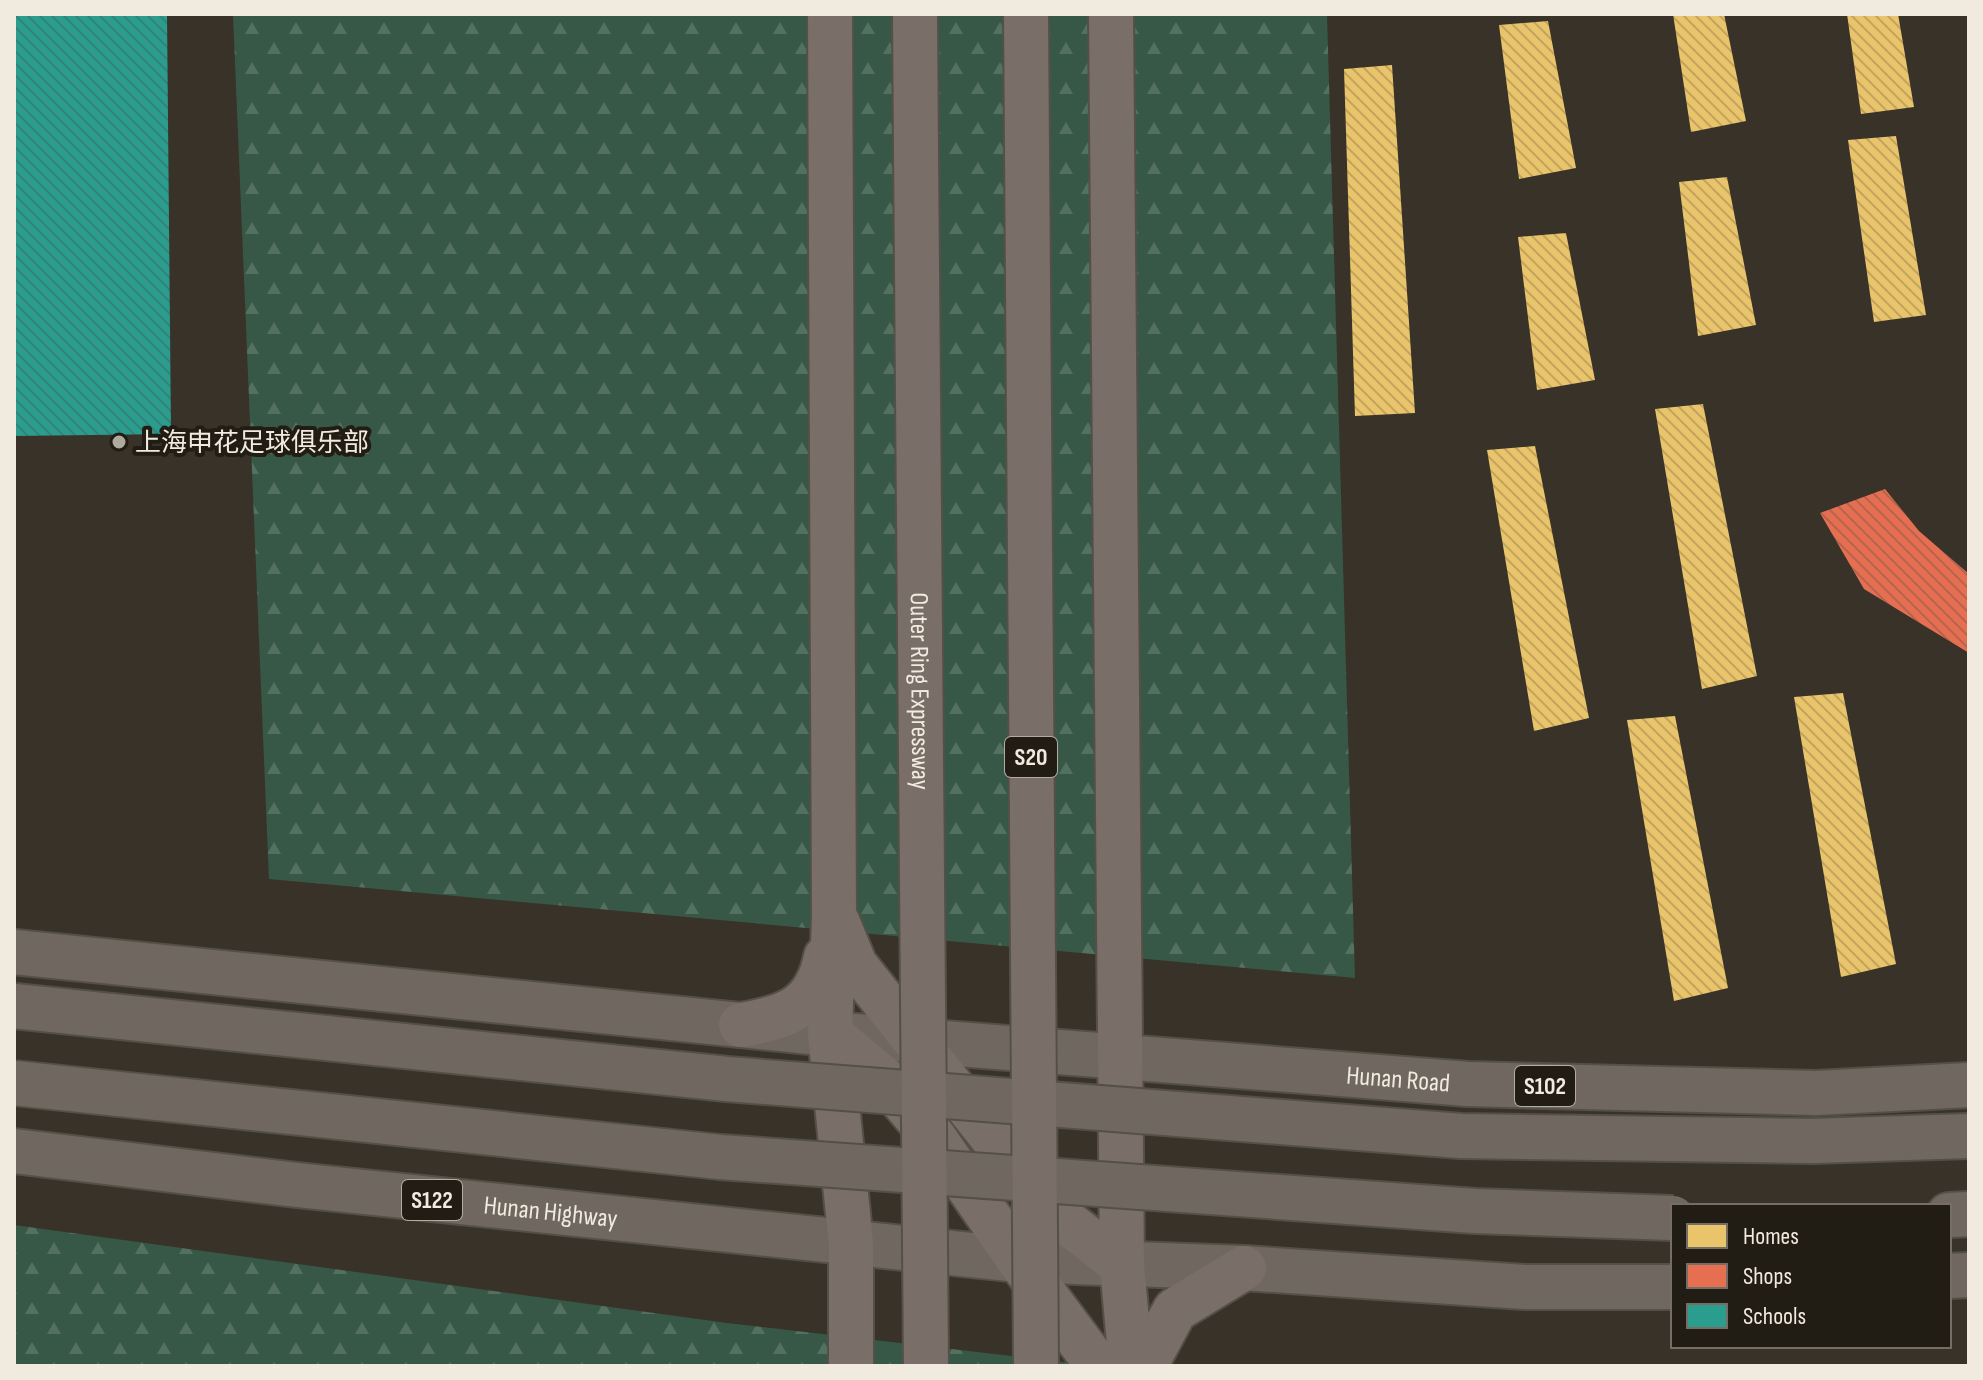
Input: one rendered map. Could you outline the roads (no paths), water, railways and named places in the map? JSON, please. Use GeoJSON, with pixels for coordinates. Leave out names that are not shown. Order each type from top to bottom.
{"type":"FeatureCollection","features":[{"type":"Feature","properties":{"kind":"highway"},"geometry":{"type":"LineString","coordinates":[[830,14],[834,915],[830,1034],[851,1244],[851,1366]]}},
{"type":"Feature","properties":{"kind":"highway","name":"Outer Ring Expressway"},"geometry":{"type":"LineString","coordinates":[[915,14],[926,1366]]}},
{"type":"Feature","properties":{"kind":"highway","name":"S20"},"geometry":{"type":"LineString","coordinates":[[1026,14],[1036,1366]]}},
{"type":"Feature","properties":{"kind":"highway"},"geometry":{"type":"LineString","coordinates":[[1111,14],[1122,1265],[1131,1366]]}},
{"type":"Feature","properties":{"kind":"highway"},"geometry":{"type":"LineString","coordinates":[[741,1025],[769,1020],[798,1009],[814,991],[824,971],[834,915]]}},
{"type":"Feature","properties":{"kind":"highway"},"geometry":{"type":"LineString","coordinates":[[834,915],[855,965],[1015,1166],[1063,1219],[1122,1265]]}},
{"type":"Feature","properties":{"kind":"highway"},"geometry":{"type":"LineString","coordinates":[[830,1034],[884,1079],[935,1139],[1098,1366]]}},
{"type":"Feature","properties":{"kind":"highway"},"geometry":{"type":"LineString","coordinates":[[1145,1366],[1175,1310],[1244,1268]]}},
{"type":"Feature","properties":{"kind":"main road"},"geometry":{"type":"LineString","coordinates":[[14,952],[830,1034]]}},
{"type":"Feature","properties":{"kind":"main road"},"geometry":{"type":"LineString","coordinates":[[14,1006],[727,1079],[1461,1136],[1812,1141],[1969,1136]]}},
{"type":"Feature","properties":{"kind":"main road","name":"Hunan Road"},"geometry":{"type":"LineString","coordinates":[[830,1034],[1468,1084],[1816,1093],[1969,1085]]}},
{"type":"Feature","properties":{"kind":"main road"},"geometry":{"type":"LineString","coordinates":[[14,1083],[720,1157],[1475,1211],[1671,1218]]}},
{"type":"Feature","properties":{"kind":"main road","name":"Hunan Highway"},"geometry":{"type":"LineString","coordinates":[[14,1151],[297,1185],[851,1244]]}},
{"type":"Feature","properties":{"kind":"main road"},"geometry":{"type":"LineString","coordinates":[[851,1244],[1019,1260],[1244,1268],[1525,1287],[1671,1287]]}},
{"type":"Feature","properties":{"kind":"place","name":"上海申花足球俱乐部"},"geometry":{"type":"Point","coordinates":[119,442]}}]}
